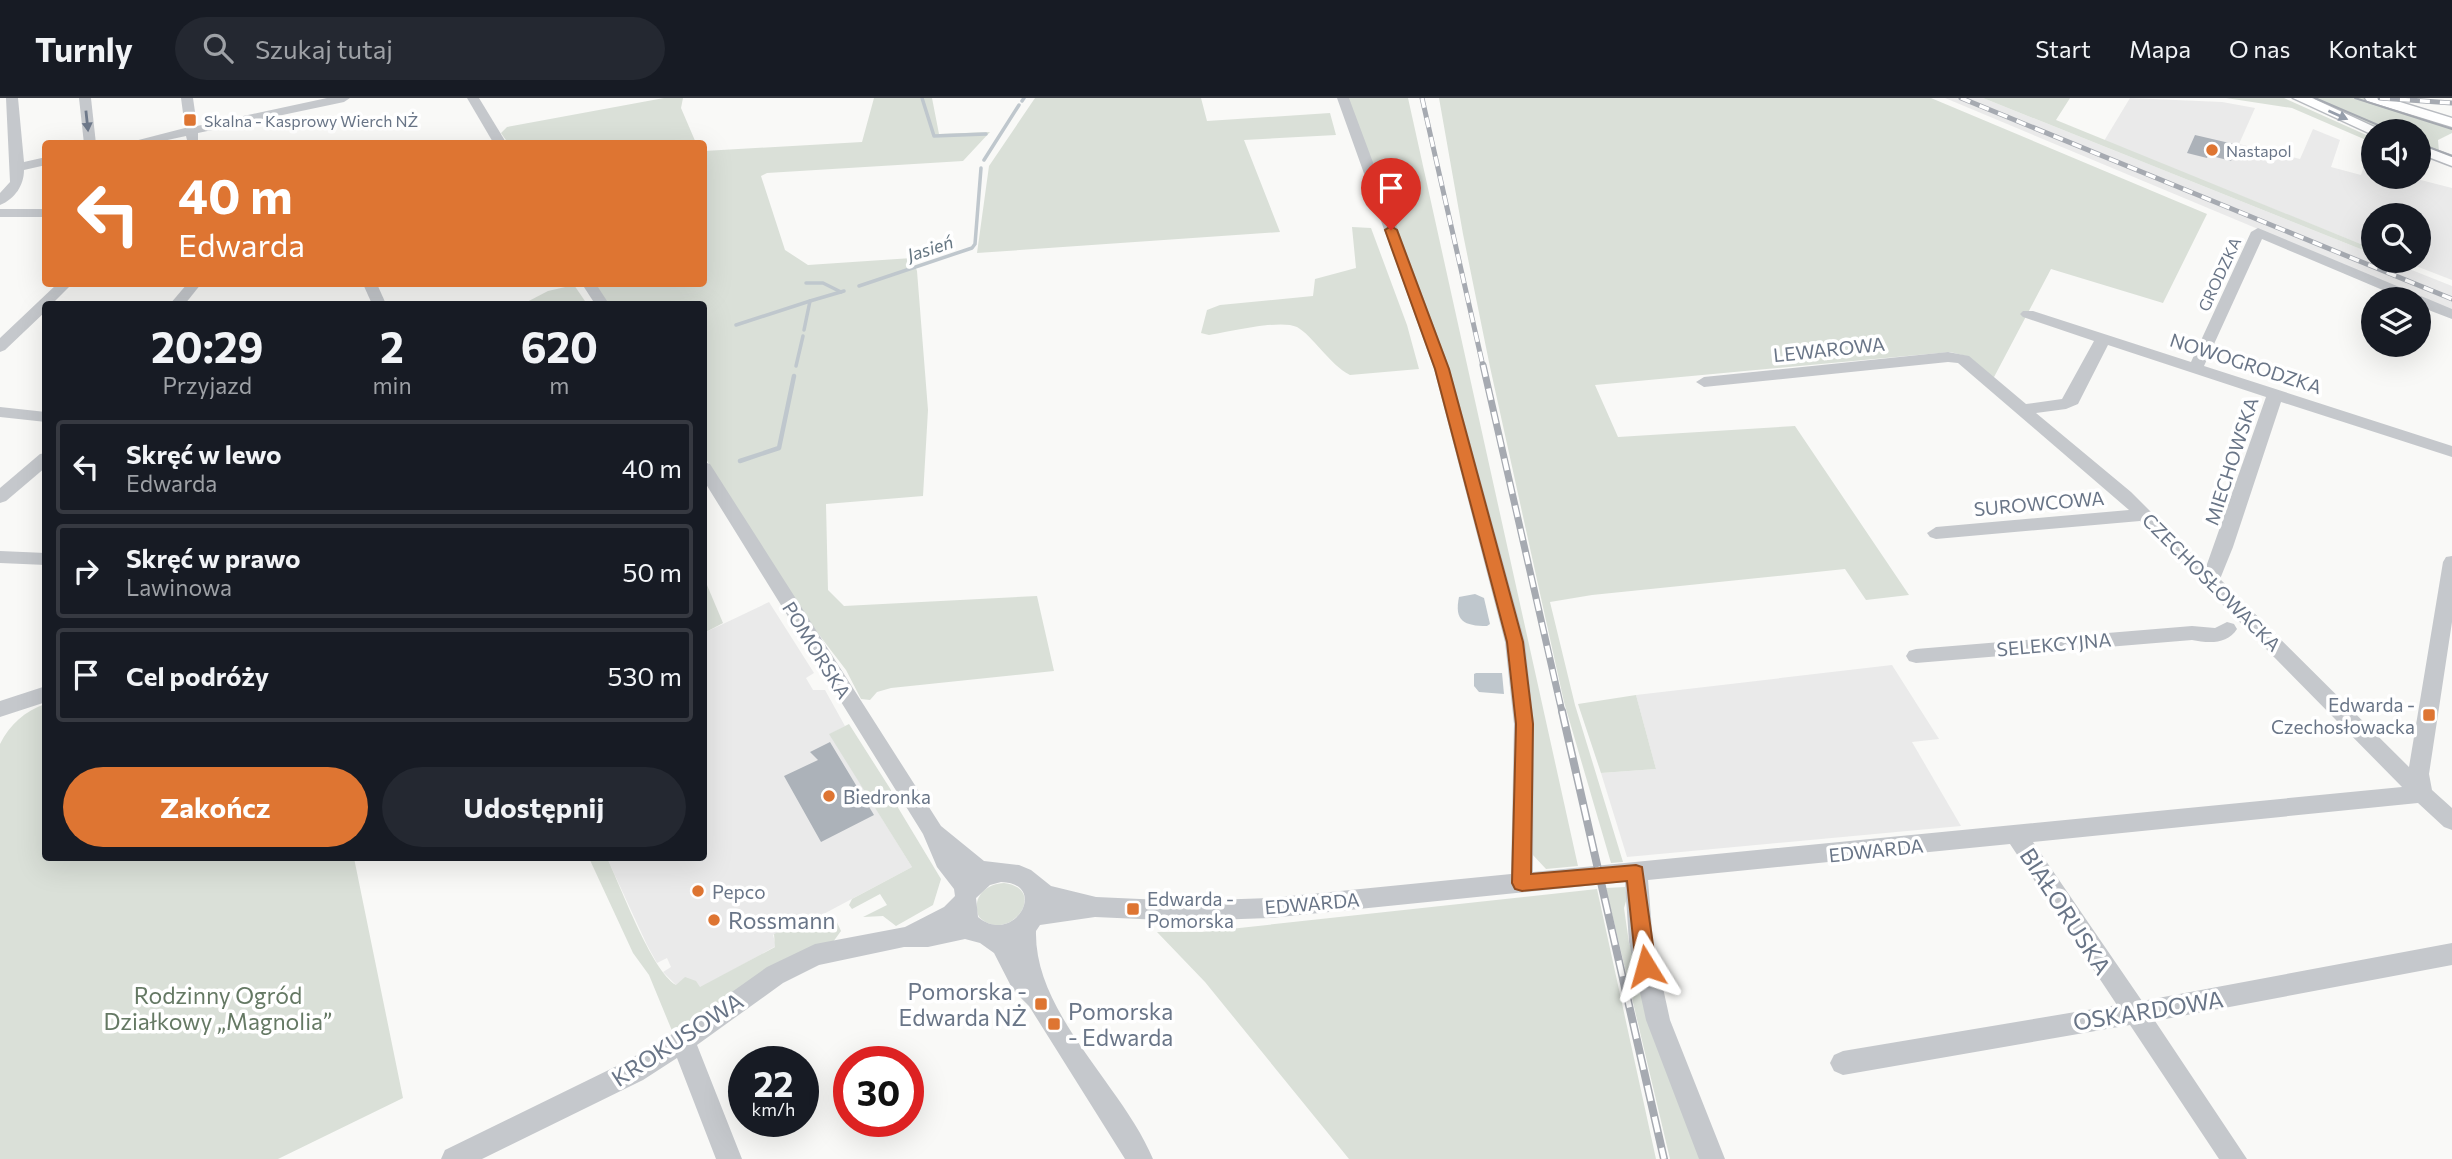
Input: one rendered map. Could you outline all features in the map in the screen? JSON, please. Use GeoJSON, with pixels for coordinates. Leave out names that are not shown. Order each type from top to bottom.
{"type":"FeatureCollection","features":[{"type":"Feature","properties":{"kind":"main road"},"geometry":{"type":"LineString","coordinates":[[2300,98],[2361,124]]}},
{"type":"Feature","properties":{"kind":"main road"},"geometry":{"type":"LineString","coordinates":[[2372,98],[2452,123]]}},
{"type":"Feature","properties":{"kind":"main road"},"geometry":{"type":"LineString","coordinates":[[2431,153],[2452,161]]}},
{"type":"Feature","properties":{"kind":"street"},"geometry":{"type":"LineString","coordinates":[[0,201],[16,184],[18,167],[12,98]]}},
{"type":"Feature","properties":{"kind":"street"},"geometry":{"type":"LineString","coordinates":[[85,98],[90,140]]}},
{"type":"Feature","properties":{"kind":"street"},"geometry":{"type":"LineString","coordinates":[[192,137],[187,100],[203,98]]}},
{"type":"Feature","properties":{"kind":"street"},"geometry":{"type":"LineString","coordinates":[[165,140],[192,137],[344,98]]}},
{"type":"Feature","properties":{"kind":"street"},"geometry":{"type":"LineString","coordinates":[[473,98],[499,140]]}},
{"type":"Feature","properties":{"kind":"street"},"geometry":{"type":"LineString","coordinates":[[1343,98],[1442,369],[1515,642],[1524,724],[1522,883]]}},
{"type":"Feature","properties":{"kind":"street"},"geometry":{"type":"LineString","coordinates":[[18,167],[42,162]]}},
{"type":"Feature","properties":{"kind":"street"},"geometry":{"type":"LineString","coordinates":[[0,214],[42,213]]}},
{"type":"Feature","properties":{"kind":"street","name":"GRODZKA"},"geometry":{"type":"LineString","coordinates":[[2195,369],[2258,232],[2387,287]]}},
{"type":"Feature","properties":{"kind":"street"},"geometry":{"type":"LineString","coordinates":[[47,301],[62,287]]}},
{"type":"Feature","properties":{"kind":"street"},"geometry":{"type":"LineString","coordinates":[[180,301],[191,287]]}},
{"type":"Feature","properties":{"kind":"street"},"geometry":{"type":"LineString","coordinates":[[0,347],[42,306]]}},
{"type":"Feature","properties":{"kind":"street"},"geometry":{"type":"LineString","coordinates":[[2431,306],[2452,314]]}},
{"type":"Feature","properties":{"kind":"street","name":"NOWOGRODZKA"},"geometry":{"type":"LineString","coordinates":[[2028,314],[2452,452]]}},
{"type":"Feature","properties":{"kind":"street"},"geometry":{"type":"LineString","coordinates":[[2024,409],[2066,404],[2072,400],[2103,339]]}},
{"type":"Feature","properties":{"kind":"street","name":"CZECHOSŁOWACKA"},"geometry":{"type":"LineString","coordinates":[[1959,357],[2024,409],[2144,515],[2452,821]]}},
{"type":"Feature","properties":{"kind":"street","name":"LEWAROWA"},"geometry":{"type":"LineString","coordinates":[[1704,383],[1959,357]]}},
{"type":"Feature","properties":{"kind":"street","name":"MIECHOWSKA"},"geometry":{"type":"LineString","coordinates":[[2210,580],[2228,535],[2275,394]]}},
{"type":"Feature","properties":{"kind":"street"},"geometry":{"type":"LineString","coordinates":[[0,412],[42,417]]}},
{"type":"Feature","properties":{"kind":"street"},"geometry":{"type":"LineString","coordinates":[[0,497],[42,461]]}},
{"type":"Feature","properties":{"kind":"street","name":"POMORSKA"},"geometry":{"type":"LineString","coordinates":[[707,474],[932,830],[945,860],[965,886],[965,899]]}},
{"type":"Feature","properties":{"kind":"street","name":"SUROWCOWA"},"geometry":{"type":"LineString","coordinates":[[1936,533],[2144,515]]}},
{"type":"Feature","properties":{"kind":"street"},"geometry":{"type":"LineString","coordinates":[[0,557],[42,559]]}},
{"type":"Feature","properties":{"kind":"street"},"geometry":{"type":"LineString","coordinates":[[2422,794],[2418,774],[2452,562]]}},
{"type":"Feature","properties":{"kind":"street","name":"SELEKCYJNA"},"geometry":{"type":"LineString","coordinates":[[1916,656],[2192,633],[2221,634],[2227,629],[2256,626]]}},
{"type":"Feature","properties":{"kind":"street"},"geometry":{"type":"LineString","coordinates":[[0,709],[42,695]]}},
{"type":"Feature","properties":{"kind":"street","name":"EDWARDA"},"geometry":{"type":"LineString","coordinates":[[1029,921],[1046,912],[1095,907],[1184,911],[1269,908],[2422,794]]}},
{"type":"Feature","properties":{"kind":"street","name":"POMORSKA"},"geometry":{"type":"LineString","coordinates":[[932,830],[978,870],[997,873]]}},
{"type":"Feature","properties":{"kind":"street","name":"BIAŁORUSKA"},"geometry":{"type":"LineString","coordinates":[[2017,836],[2234,1159]]}},
{"type":"Feature","properties":{"kind":"street"},"geometry":{"type":"LineString","coordinates":[[1038,998],[1022,934],[1037,897],[1032,884],[1020,876],[997,873],[982,878],[965,899],[965,917],[983,934],[1002,946],[1021,982],[1038,998],[1140,1159]]}},
{"type":"Feature","properties":{"kind":"street"},"geometry":{"type":"LineString","coordinates":[[1636,873],[1642,942],[1658,1020],[1712,1159]]}},
{"type":"Feature","properties":{"kind":"street","name":"EDWARDA"},"geometry":{"type":"LineString","coordinates":[[1032,884],[1051,896],[1077,899],[1095,907]]}},
{"type":"Feature","properties":{"kind":"street","name":"KROKUSOWA"},"geometry":{"type":"LineString","coordinates":[[904,937],[952,914],[965,899]]}},
{"type":"Feature","properties":{"kind":"street"},"geometry":{"type":"LineString","coordinates":[[983,934],[1004,936],[1029,921]]}},
{"type":"Feature","properties":{"kind":"street","name":"KROKUSOWA"},"geometry":{"type":"LineString","coordinates":[[454,1159],[610,1083],[683,1041],[761,985],[803,960],[841,948],[904,937],[928,937],[965,929],[983,934]]}},
{"type":"Feature","properties":{"kind":"street","name":"OSKARDOWA"},"geometry":{"type":"LineString","coordinates":[[1843,1063],[2452,954]]}},
{"type":"Feature","properties":{"kind":"street"},"geometry":{"type":"LineString","coordinates":[[683,1041],[729,1159]]}},
{"type":"Feature","properties":{"kind":"shaded area"},"geometry":{"type":"Polygon","coordinates":[[[1945,98],[1983,98],[2361,249],[2361,272],[1945,98]]]}},
{"type":"Feature","properties":{"kind":"shaded area"},"geometry":{"type":"Polygon","coordinates":[[[2130,98],[2222,102],[2255,108],[2239,144],[2300,159],[2313,129],[2340,140],[2331,167],[2361,175],[2361,189],[2431,189],[2431,183],[2452,188],[2452,280],[2431,272],[2431,203],[2361,203],[2361,244],[2104,141],[2130,98]]]}},
{"type":"Feature","properties":{"kind":"shaded area"},"geometry":{"type":"Polygon","coordinates":[[[2364,273],[2419,273],[2452,286],[2452,310],[2431,301],[2431,287],[2397,287],[2364,273]]]}},
{"type":"Feature","properties":{"kind":"shaded area"},"geometry":{"type":"Polygon","coordinates":[[[1475,594],[1484,598],[1490,624],[1487,626],[1462,621],[1458,612],[1459,597],[1475,594]]]}},
{"type":"Feature","properties":{"kind":"shaded area"},"geometry":{"type":"Polygon","coordinates":[[[769,602],[814,673],[806,678],[813,690],[825,690],[845,726],[830,734],[912,867],[816,918],[773,935],[776,946],[700,988],[676,985],[663,972],[671,967],[667,958],[657,963],[608,861],[707,861],[707,632],[769,602]]]}},
{"type":"Feature","properties":{"kind":"shaded area"},"geometry":{"type":"Polygon","coordinates":[[[1892,665],[1939,739],[1912,742],[1961,826],[1627,857],[1601,773],[1656,769],[1636,695],[1892,665]]]}},
{"type":"Feature","properties":{"kind":"shaded area"},"geometry":{"type":"Polygon","coordinates":[[[1476,673],[1502,673],[1504,694],[1479,692],[1474,686],[1476,673]]]}},
{"type":"Feature","properties":{"kind":"green space"},"geometry":{"type":"Polygon","coordinates":[[[664,98],[683,98],[681,108],[695,140],[506,140],[501,133],[507,127],[664,98]]]}},
{"type":"Feature","properties":{"kind":"green space"},"geometry":{"type":"Polygon","coordinates":[[[874,98],[932,98],[939,134],[990,132],[963,161],[767,173],[761,176],[785,250],[808,265],[912,258],[917,271],[928,410],[923,496],[826,504],[828,590],[844,606],[1037,596],[1054,671],[891,688],[877,692],[870,700],[861,699],[846,670],[810,623],[707,461],[707,301],[605,301],[596,287],[707,287],[707,151],[862,142],[874,98]]]}},
{"type":"Feature","properties":{"kind":"green space"},"geometry":{"type":"Polygon","coordinates":[[[1035,98],[1201,98],[1207,121],[1330,113],[1336,135],[1244,140],[1280,232],[977,253],[989,166],[1035,98]]]}},
{"type":"Feature","properties":{"kind":"green space"},"geometry":{"type":"Polygon","coordinates":[[[1347,98],[1408,98],[1578,866],[1546,869],[1532,854],[1531,750],[1482,498],[1347,98]]]}},
{"type":"Feature","properties":{"kind":"green space"},"geometry":{"type":"Polygon","coordinates":[[[1439,98],[1931,98],[2207,214],[2163,303],[2051,269],[1993,379],[1966,356],[1950,352],[1595,385],[1618,437],[1795,426],[1909,595],[1866,600],[1845,569],[1592,595],[1550,602],[1575,705],[1623,862],[1611,863],[1564,702],[1490,367],[1439,98]]]}},
{"type":"Feature","properties":{"kind":"green space"},"geometry":{"type":"Polygon","coordinates":[[[1983,98],[2070,98],[2056,120],[2361,244],[2361,249],[1983,98]]]}},
{"type":"Feature","properties":{"kind":"green space"},"geometry":{"type":"Polygon","coordinates":[[[2226,98],[2284,98],[2361,133],[2361,138],[2292,108],[2226,98]]]}},
{"type":"Feature","properties":{"kind":"green space"},"geometry":{"type":"Polygon","coordinates":[[[2308,98],[2363,98],[2430,119],[2361,119],[2308,98]]]}},
{"type":"Feature","properties":{"kind":"green space"},"geometry":{"type":"Polygon","coordinates":[[[2431,119],[2452,126],[2452,133],[2438,140],[2439,152],[2431,149],[2431,119]]]}},
{"type":"Feature","properties":{"kind":"green space"},"geometry":{"type":"Polygon","coordinates":[[[1352,227],[1371,228],[1407,325],[1419,369],[1350,375],[1335,364],[1303,331],[1289,325],[1267,325],[1209,335],[1201,333],[1207,310],[1220,305],[1313,296],[1315,279],[1356,268],[1352,227]]]}},
{"type":"Feature","properties":{"kind":"green space"},"geometry":{"type":"Polygon","coordinates":[[[575,287],[585,301],[529,301],[548,291],[575,287]]]}},
{"type":"Feature","properties":{"kind":"green space"},"geometry":{"type":"Polygon","coordinates":[[[707,585],[723,623],[707,631],[707,585]]]}},
{"type":"Feature","properties":{"kind":"green space"},"geometry":{"type":"Polygon","coordinates":[[[1636,695],[1656,769],[1601,773],[1578,704],[1636,695]]]}},
{"type":"Feature","properties":{"kind":"green space","name":"Rodzinny Ogród Działkowy „Magnolia”"},"geometry":{"type":"Polygon","coordinates":[[[42,705],[42,861],[355,861],[403,1098],[278,1159],[0,1159],[0,744],[8,730],[31,710],[42,705]]]}},
{"type":"Feature","properties":{"kind":"green space"},"geometry":{"type":"Polygon","coordinates":[[[849,724],[891,790],[891,796],[941,879],[933,905],[896,926],[883,916],[863,917],[887,905],[880,894],[852,909],[849,905],[852,899],[912,867],[829,734],[849,724]]]}},
{"type":"Feature","properties":{"kind":"green space"},"geometry":{"type":"Polygon","coordinates":[[[590,861],[608,861],[647,946],[666,976],[676,985],[685,977],[696,981],[700,987],[775,947],[774,934],[804,920],[820,916],[835,918],[841,931],[833,942],[675,1038],[649,975],[633,953],[590,861]]]}},
{"type":"Feature","properties":{"kind":"green space"},"geometry":{"type":"Polygon","coordinates":[[[1004,883],[1017,887],[1024,895],[1024,904],[1012,921],[1002,925],[991,924],[979,917],[978,898],[991,886],[1004,883]]]}},
{"type":"Feature","properties":{"kind":"green space"},"geometry":{"type":"Polygon","coordinates":[[[1625,887],[1627,898],[1624,908],[1629,943],[1702,1159],[1670,1159],[1606,888],[1625,887]]]}},
{"type":"Feature","properties":{"kind":"green space"},"geometry":{"type":"Polygon","coordinates":[[[1597,889],[1656,1159],[1349,1159],[1205,982],[1157,932],[1202,932],[1597,889]]]}},
{"type":"Feature","properties":{"kind":"building","name":"Nastapol"},"geometry":{"type":"Polygon","coordinates":[[[2195,135],[2238,145],[2231,161],[2187,153],[2195,135]]]}},
{"type":"Feature","properties":{"kind":"building","name":"Biedronka"},"geometry":{"type":"Polygon","coordinates":[[[830,742],[874,815],[821,842],[784,776],[818,760],[810,752],[830,742]]]}},
{"type":"Feature","properties":{"kind":"waterway"},"geometry":{"type":"LineString","coordinates":[[922,98],[934,136],[986,134]]}},
{"type":"Feature","properties":{"kind":"waterway","name":"Jasień"},"geometry":{"type":"LineString","coordinates":[[984,160],[1019,105]]}},
{"type":"Feature","properties":{"kind":"waterway","name":"Jasień"},"geometry":{"type":"LineString","coordinates":[[859,286],[972,248],[975,244],[981,168]]}},
{"type":"Feature","properties":{"kind":"waterway"},"geometry":{"type":"LineString","coordinates":[[806,283],[823,283],[841,292]]}},
{"type":"Feature","properties":{"kind":"waterway","name":"Jasień"},"geometry":{"type":"LineString","coordinates":[[810,301],[841,292]]}},
{"type":"Feature","properties":{"kind":"waterway"},"geometry":{"type":"LineString","coordinates":[[736,325],[810,301]]}},
{"type":"Feature","properties":{"kind":"waterway","name":"Jasień"},"geometry":{"type":"LineString","coordinates":[[804,330],[810,301]]}},
{"type":"Feature","properties":{"kind":"waterway","name":"Jasień"},"geometry":{"type":"LineString","coordinates":[[796,366],[803,336]]}},
{"type":"Feature","properties":{"kind":"waterway","name":"Jasień"},"geometry":{"type":"LineString","coordinates":[[740,461],[779,448],[794,376]]}},
{"type":"Feature","properties":{"kind":"tram line"},"geometry":{"type":"LineString","coordinates":[[2315,98],[2364,119]]}},
{"type":"Feature","properties":{"kind":"tram line"},"geometry":{"type":"LineString","coordinates":[[2355,98],[2452,129]]}},
{"type":"Feature","properties":{"kind":"tram line"},"geometry":{"type":"LineString","coordinates":[[2431,148],[2452,156]]}},
{"type":"Feature","properties":{"kind":"railway"},"geometry":{"type":"LineString","coordinates":[[1422,98],[1483,366]]}},
{"type":"Feature","properties":{"kind":"railway"},"geometry":{"type":"LineString","coordinates":[[1961,98],[2452,299]]}},
{"type":"Feature","properties":{"kind":"railway"},"geometry":{"type":"LineString","coordinates":[[2380,98],[2452,103]]}},
{"type":"Feature","properties":{"kind":"railway"},"geometry":{"type":"LineString","coordinates":[[1483,365],[1562,712]]}},
{"type":"Feature","properties":{"kind":"railway"},"geometry":{"type":"LineString","coordinates":[[1562,711],[1664,1159]]}},
{"type":"Feature","properties":{"kind":"place","name":"Skalna - Kasprowy Wierch NŻ"},"geometry":{"type":"Point","coordinates":[190,120]}},
{"type":"Feature","properties":{"kind":"place","name":"Nastapol"},"geometry":{"type":"Point","coordinates":[2212,150]}},
{"type":"Feature","properties":{"kind":"place","name":"Edwarda - Czechosłowacka"},"geometry":{"type":"Point","coordinates":[2429,715]}},
{"type":"Feature","properties":{"kind":"place","name":"Biedronka"},"geometry":{"type":"Point","coordinates":[829,796]}},
{"type":"Feature","properties":{"kind":"place","name":"Pepco"},"geometry":{"type":"Point","coordinates":[698,891]}},
{"type":"Feature","properties":{"kind":"place","name":"Edwarda - Pomorska"},"geometry":{"type":"Point","coordinates":[1133,909]}},
{"type":"Feature","properties":{"kind":"place","name":"Rossmann"},"geometry":{"type":"Point","coordinates":[714,920]}},
{"type":"Feature","properties":{"kind":"place","name":"Pomorska - Edwarda NŻ"},"geometry":{"type":"Point","coordinates":[1041,1004]}},
{"type":"Feature","properties":{"kind":"place","name":"Pomorska - Edwarda"},"geometry":{"type":"Point","coordinates":[1054,1024]}},
{"type":"Feature","properties":{"kind":"route"},"geometry":{"type":"LineString","coordinates":[[1391,230],[1442,369],[1515,642],[1522,685],[1524,724],[1522,883],[1636,873],[1646,966]]}}]}
